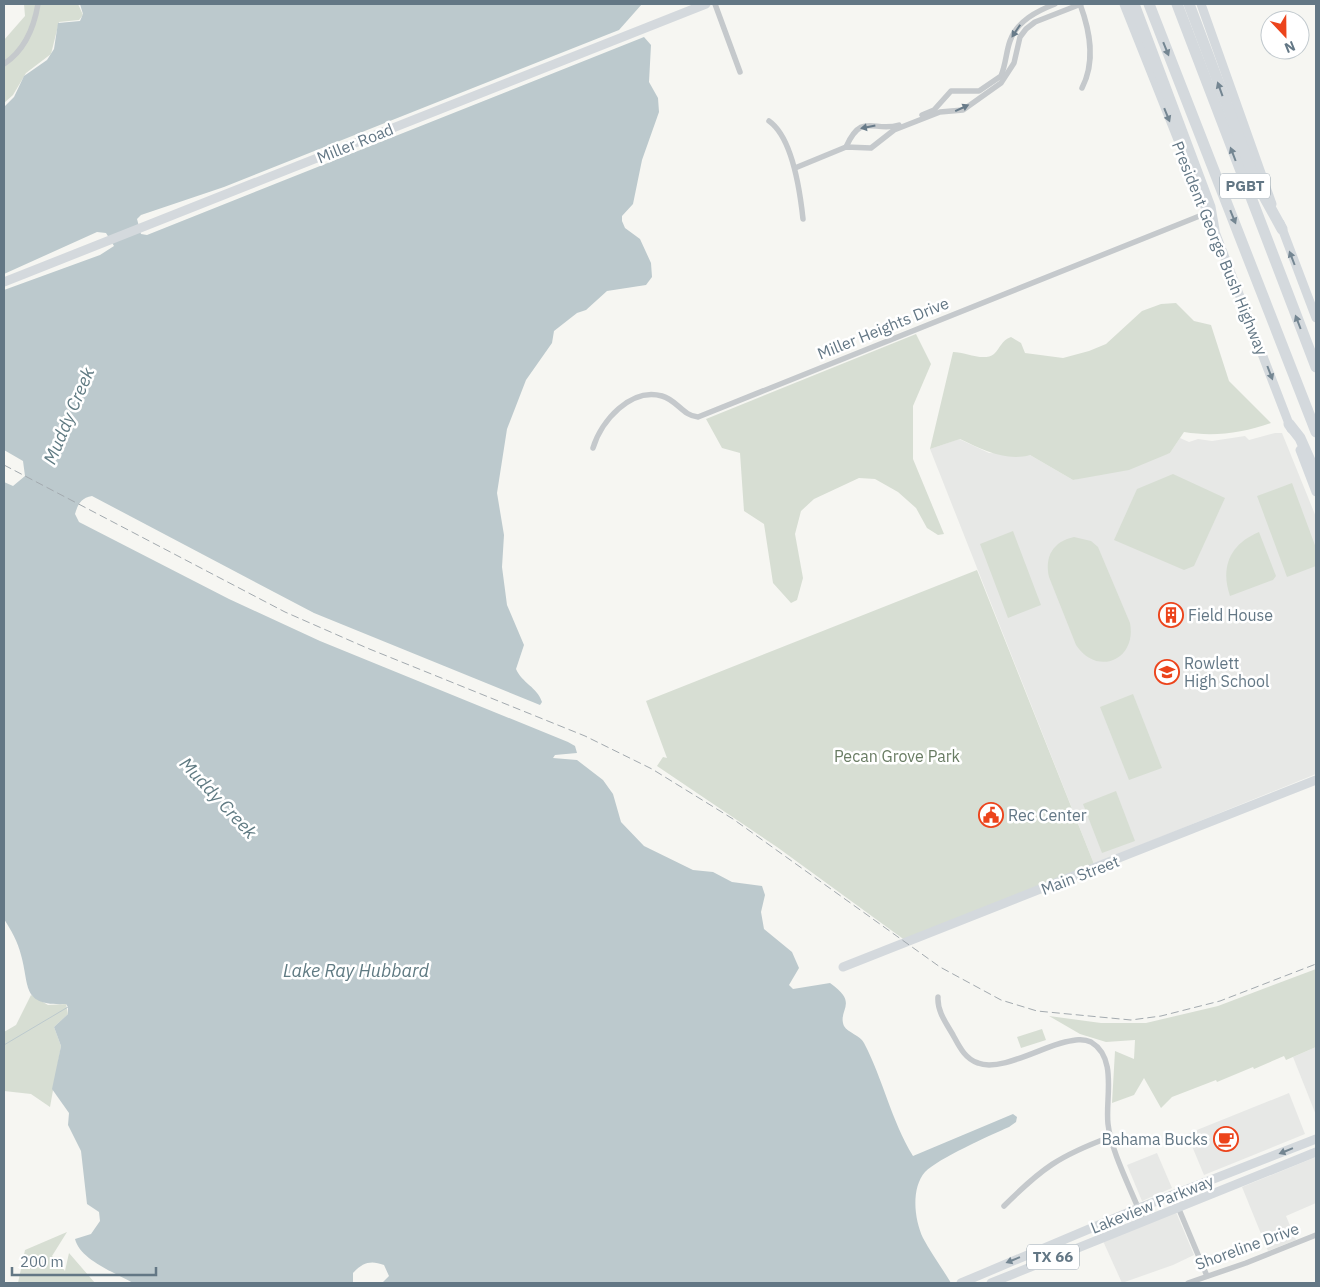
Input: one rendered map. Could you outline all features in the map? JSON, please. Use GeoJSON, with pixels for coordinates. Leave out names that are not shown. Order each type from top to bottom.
{"type":"FeatureCollection","features":[{"type":"Feature","properties":{"kind":"highway"},"geometry":{"type":"LineString","coordinates":[[1134,4],[1210,207],[1214,230]]}},
{"type":"Feature","properties":{"kind":"highway","name":"PGBT"},"geometry":{"type":"LineString","coordinates":[[1149,4],[1316,432]]}},
{"type":"Feature","properties":{"kind":"highway","name":"PGBT"},"geometry":{"type":"LineString","coordinates":[[1177,4],[1316,367]]}},
{"type":"Feature","properties":{"kind":"highway"},"geometry":{"type":"LineString","coordinates":[[1189,4],[1255,180],[1282,230]]}},
{"type":"Feature","properties":{"kind":"highway"},"geometry":{"type":"LineString","coordinates":[[1289,424],[1300,438],[1316,474]]}},
{"type":"Feature","properties":{"kind":"main road","name":"Miller Road"},"geometry":{"type":"LineString","coordinates":[[4,282],[706,4]]}},
{"type":"Feature","properties":{"kind":"main road","name":"President George Bush Highway"},"geometry":{"type":"LineString","coordinates":[[1124,4],[1316,492]]}},
{"type":"Feature","properties":{"kind":"main road"},"geometry":{"type":"LineString","coordinates":[[1201,4],[1282,230],[1316,318]]}},
{"type":"Feature","properties":{"kind":"main road","name":"Main Street"},"geometry":{"type":"LineString","coordinates":[[843,967],[1316,780]]}},
{"type":"Feature","properties":{"kind":"main road","name":"Lakeview Parkway"},"geometry":{"type":"LineString","coordinates":[[961,1283],[1139,1208],[1316,1139]]}},
{"type":"Feature","properties":{"kind":"main road","name":"Lakeview Parkway"},"geometry":{"type":"LineString","coordinates":[[991,1283],[1316,1152]]}},
{"type":"Feature","properties":{"kind":"main road"},"geometry":{"type":"LineString","coordinates":[[1036,1264],[1039,1254],[1065,1239]]}},
{"type":"Feature","properties":{"kind":"street"},"geometry":{"type":"LineString","coordinates":[[4,64],[16,54],[26,41],[34,24],[38,4]]}},
{"type":"Feature","properties":{"kind":"street"},"geometry":{"type":"LineString","coordinates":[[715,4],[740,72]]}},
{"type":"Feature","properties":{"kind":"street"},"geometry":{"type":"LineString","coordinates":[[846,147],[850,138],[862,127],[870,124],[894,126],[940,112],[963,110],[1000,83],[1006,72],[1009,42],[1015,31],[1028,18],[1055,4]]}},
{"type":"Feature","properties":{"kind":"street"},"geometry":{"type":"LineString","coordinates":[[795,168],[846,147],[871,148],[894,130],[934,110],[951,91],[979,91],[1006,72],[1014,63],[1020,37],[1026,29],[1035,22],[1080,4],[1088,27],[1091,63],[1082,88]]}},
{"type":"Feature","properties":{"kind":"street"},"geometry":{"type":"LineString","coordinates":[[769,121],[777,129],[795,168],[800,188],[803,219]]}},
{"type":"Feature","properties":{"kind":"street","name":"Miller Heights Drive"},"geometry":{"type":"LineString","coordinates":[[593,448],[597,435],[612,415],[633,399],[648,394],[663,396],[691,417],[698,417],[1207,213]]}},
{"type":"Feature","properties":{"kind":"street"},"geometry":{"type":"LineString","coordinates":[[938,997],[939,1010],[960,1048],[978,1064],[996,1065],[1073,1040],[1081,1039],[1093,1043],[1103,1054],[1108,1071],[1107,1108],[1110,1136],[1144,1220]]}},
{"type":"Feature","properties":{"kind":"street"},"geometry":{"type":"LineString","coordinates":[[1004,1206],[1035,1175],[1056,1160],[1110,1136]]}},
{"type":"Feature","properties":{"kind":"street"},"geometry":{"type":"LineString","coordinates":[[1178,1207],[1207,1276]]}},
{"type":"Feature","properties":{"kind":"street","name":"Shoreline Drive"},"geometry":{"type":"LineString","coordinates":[[1188,1283],[1246,1264],[1316,1235]]}},
{"type":"Feature","properties":{"kind":"shaded area","name":"Rowlett High School"},"geometry":{"type":"Polygon","coordinates":[[[1282,433],[1316,517],[1316,774],[1094,864],[930,449],[959,439],[989,453],[1030,455],[1073,480],[1170,453],[1180,438],[1189,442],[1198,439],[1212,441],[1245,436],[1249,440],[1282,433]]]}},
{"type":"Feature","properties":{"kind":"shaded area"},"geometry":{"type":"Polygon","coordinates":[[[1316,1047],[1316,1115],[1293,1057],[1316,1047]]]}},
{"type":"Feature","properties":{"kind":"shaded area"},"geometry":{"type":"Polygon","coordinates":[[[1289,1093],[1305,1134],[1204,1175],[1187,1134],[1289,1093]]]}},
{"type":"Feature","properties":{"kind":"shaded area"},"geometry":{"type":"Polygon","coordinates":[[[1157,1153],[1172,1188],[1142,1201],[1127,1165],[1157,1153]]]}},
{"type":"Feature","properties":{"kind":"shaded area"},"geometry":{"type":"Polygon","coordinates":[[[1316,1157],[1316,1203],[1286,1216],[1296,1240],[1268,1251],[1242,1187],[1316,1157]]]}},
{"type":"Feature","properties":{"kind":"shaded area"},"geometry":{"type":"Polygon","coordinates":[[[1176,1212],[1194,1255],[1173,1265],[1122,1283],[1103,1241],[1176,1212]]]}},
{"type":"Feature","properties":{"kind":"green space"},"geometry":{"type":"Polygon","coordinates":[[[24,4],[78,4],[83,15],[79,20],[59,22],[51,54],[26,73],[13,95],[4,103],[4,40],[25,16],[24,4]]]}},
{"type":"Feature","properties":{"kind":"green space"},"geometry":{"type":"Polygon","coordinates":[[[1176,303],[1194,321],[1211,325],[1229,381],[1271,423],[1228,433],[1184,432],[1170,453],[1129,470],[1073,480],[1030,455],[1021,457],[1003,456],[960,439],[930,449],[953,352],[980,357],[990,356],[994,354],[1005,340],[1011,337],[1021,343],[1025,353],[1063,358],[1106,344],[1142,311],[1161,304],[1176,303]]]}},
{"type":"Feature","properties":{"kind":"green space"},"geometry":{"type":"Polygon","coordinates":[[[916,334],[931,364],[913,406],[913,459],[944,534],[938,535],[927,528],[916,508],[898,492],[875,479],[859,478],[814,499],[801,511],[795,534],[803,578],[797,600],[791,603],[773,583],[764,524],[744,511],[740,453],[722,448],[706,419],[916,334]]]}},
{"type":"Feature","properties":{"kind":"green space"},"geometry":{"type":"Polygon","coordinates":[[[1173,474],[1225,498],[1194,566],[1184,570],[1114,540],[1137,489],[1173,474]]]}},
{"type":"Feature","properties":{"kind":"green space"},"geometry":{"type":"Polygon","coordinates":[[[1292,483],[1316,548],[1316,566],[1287,577],[1257,496],[1292,483]]]}},
{"type":"Feature","properties":{"kind":"green space"},"geometry":{"type":"Polygon","coordinates":[[[1013,531],[1041,605],[1008,618],[980,544],[1013,531]]]}},
{"type":"Feature","properties":{"kind":"green space"},"geometry":{"type":"Polygon","coordinates":[[[1259,532],[1276,576],[1273,580],[1230,596],[1226,575],[1230,558],[1234,550],[1241,543],[1259,532]]]}},
{"type":"Feature","properties":{"kind":"green space"},"geometry":{"type":"Polygon","coordinates":[[[1074,537],[1091,541],[1098,547],[1130,623],[1131,636],[1127,647],[1122,655],[1114,660],[1104,662],[1094,660],[1085,655],[1076,645],[1049,577],[1048,562],[1052,551],[1061,542],[1074,537]]]}},
{"type":"Feature","properties":{"kind":"green space","name":"Pecan Grove Park"},"geometry":{"type":"Polygon","coordinates":[[[977,570],[1094,864],[906,941],[777,847],[657,766],[663,757],[667,758],[646,701],[977,570]]]}},
{"type":"Feature","properties":{"kind":"green space"},"geometry":{"type":"Polygon","coordinates":[[[1133,694],[1162,768],[1129,780],[1100,707],[1133,694]]]}},
{"type":"Feature","properties":{"kind":"green space"},"geometry":{"type":"Polygon","coordinates":[[[1116,791],[1135,841],[1102,853],[1083,804],[1116,791]]]}},
{"type":"Feature","properties":{"kind":"green space"},"geometry":{"type":"Polygon","coordinates":[[[1316,969],[1316,1047],[1286,1060],[1284,1056],[1254,1069],[1253,1067],[1217,1082],[1216,1080],[1172,1097],[1161,1108],[1144,1078],[1134,1095],[1112,1103],[1115,1051],[1134,1059],[1135,1040],[1106,1042],[1080,1034],[1049,1016],[1101,1023],[1146,1023],[1218,1006],[1316,969]]]}},
{"type":"Feature","properties":{"kind":"green space"},"geometry":{"type":"Polygon","coordinates":[[[31,995],[48,1005],[66,1004],[68,1014],[54,1027],[61,1046],[50,1107],[31,1094],[4,1091],[4,1032],[16,1025],[31,995]]]}},
{"type":"Feature","properties":{"kind":"green space"},"geometry":{"type":"Polygon","coordinates":[[[1042,1029],[1046,1040],[1021,1048],[1017,1037],[1042,1029]]]}},
{"type":"Feature","properties":{"kind":"green space"},"geometry":{"type":"Polygon","coordinates":[[[67,1232],[52,1256],[65,1271],[69,1253],[95,1283],[18,1283],[25,1250],[67,1232]]]}},
{"type":"Feature","properties":{"kind":"water","name":"Lake Ray Hubbard"},"geometry":{"type":"Polygon","coordinates":[[[80,4],[642,4],[619,30],[224,187],[141,215],[137,219],[141,234],[147,235],[644,37],[651,45],[649,82],[658,98],[659,112],[642,160],[633,204],[622,216],[622,221],[625,228],[640,239],[651,263],[652,277],[646,285],[607,291],[586,310],[577,313],[554,331],[552,343],[526,380],[507,429],[497,493],[504,535],[502,567],[507,605],[524,645],[516,669],[540,697],[542,702],[540,705],[314,613],[92,496],[80,502],[75,514],[79,522],[229,599],[320,641],[568,742],[575,746],[577,753],[555,755],[553,758],[577,760],[603,780],[613,794],[621,822],[644,846],[693,870],[713,872],[732,882],[762,886],[765,895],[761,912],[764,929],[792,952],[799,968],[789,985],[793,989],[830,983],[844,996],[846,1006],[843,1015],[844,1026],[864,1043],[905,1142],[913,1156],[1013,1114],[1017,1117],[1016,1122],[1009,1127],[932,1166],[925,1172],[918,1186],[915,1204],[920,1230],[926,1244],[951,1283],[382,1283],[389,1276],[384,1265],[371,1262],[360,1266],[353,1273],[353,1283],[133,1283],[91,1260],[78,1247],[75,1239],[91,1234],[100,1221],[99,1212],[87,1204],[81,1151],[68,1125],[69,1113],[52,1089],[61,1046],[54,1027],[68,1014],[68,1007],[66,1004],[41,1002],[34,998],[27,985],[18,945],[4,919],[4,482],[13,486],[25,476],[23,461],[4,450],[4,290],[100,255],[114,246],[106,233],[97,232],[4,274],[4,107],[14,97],[24,76],[47,60],[54,49],[58,23],[80,21],[83,14],[80,4]]]}},
{"type":"Feature","properties":{"kind":"waterway"},"geometry":{"type":"LineString","coordinates":[[4,1045],[68,1007]]}},
{"type":"Feature","properties":{"kind":"railway"},"geometry":{"type":"LineString","coordinates":[[4,465],[285,612],[367,648],[585,736],[652,769],[733,819],[940,967],[1001,1000],[1037,1011],[1131,1020],[1161,1016],[1220,1001],[1316,964]]}},
{"type":"Feature","properties":{"kind":"place","name":"Field House"},"geometry":{"type":"Point","coordinates":[1171,615]}},
{"type":"Feature","properties":{"kind":"place","name":"Rowlett High School"},"geometry":{"type":"Point","coordinates":[1167,672]}},
{"type":"Feature","properties":{"kind":"place","name":"Rec Center"},"geometry":{"type":"Point","coordinates":[991,815]}},
{"type":"Feature","properties":{"kind":"place","name":"Bahama Bucks"},"geometry":{"type":"Point","coordinates":[1226,1139]}},
{"type":"Feature","properties":{"kind":"water label","name":"Muddy Creek"},"geometry":{"type":"Point","coordinates":[69,416]}},
{"type":"Feature","properties":{"kind":"water label","name":"Muddy Creek"},"geometry":{"type":"Point","coordinates":[218,798]}}]}
